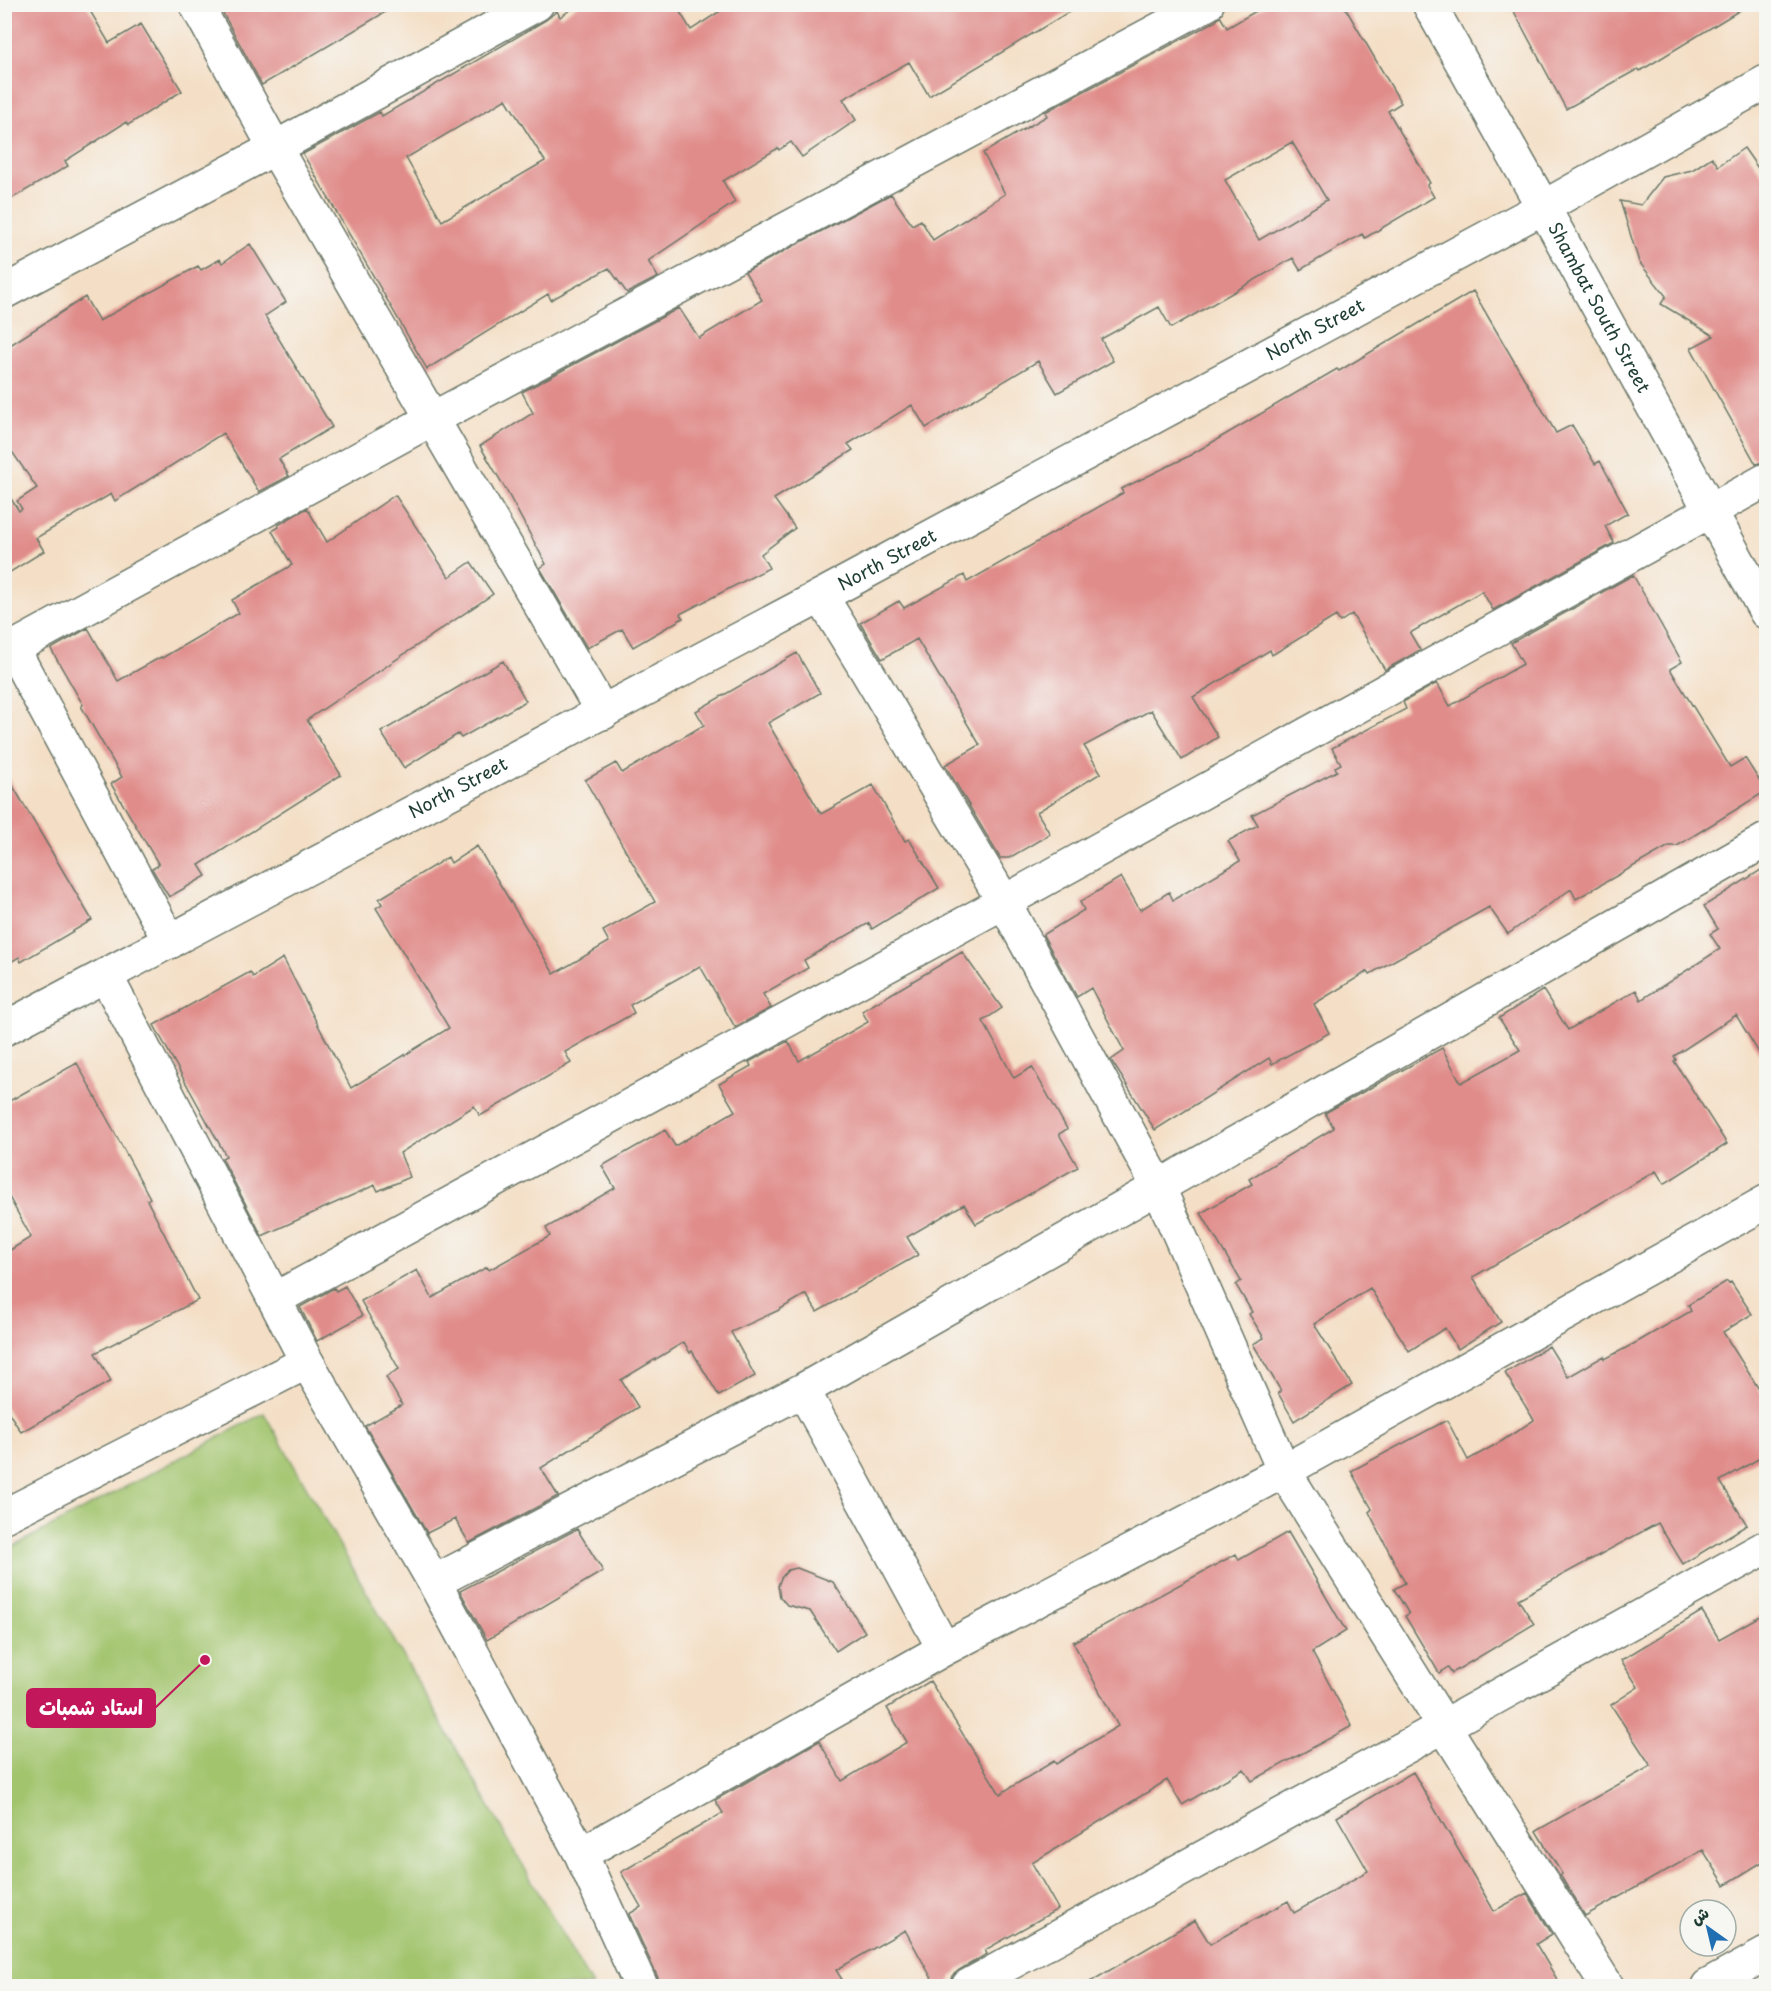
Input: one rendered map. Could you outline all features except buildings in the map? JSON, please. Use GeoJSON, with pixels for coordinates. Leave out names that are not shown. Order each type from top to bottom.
{"type":"FeatureCollection","features":[{"type":"Feature","properties":{"kind":"street"},"geometry":{"type":"LineString","coordinates":[[196,4],[275,148],[603,713]]}},
{"type":"Feature","properties":{"kind":"street"},"geometry":{"type":"LineString","coordinates":[[4,292],[275,148],[537,4]]}},
{"type":"Feature","properties":{"kind":"street"},"geometry":{"type":"LineString","coordinates":[[170,942],[9,651],[432,419],[1207,4]]}},
{"type":"Feature","properties":{"kind":"street","name":"Shambat South Street"},"geometry":{"type":"LineString","coordinates":[[1429,4],[1767,612]]}},
{"type":"Feature","properties":{"kind":"street","name":"North Street"},"geometry":{"type":"LineString","coordinates":[[4,1029],[821,596],[1542,208],[1767,82]]}},
{"type":"Feature","properties":{"kind":"street"},"geometry":{"type":"LineString","coordinates":[[275,1299],[1004,902],[1767,480]]}},
{"type":"Feature","properties":{"kind":"street"},"geometry":{"type":"LineString","coordinates":[[821,596],[1004,902],[1158,1186],[1284,1471],[1607,1986]]}},
{"type":"Feature","properties":{"kind":"street"},"geometry":{"type":"LineString","coordinates":[[434,1582],[803,1390],[1767,840]]}},
{"type":"Feature","properties":{"kind":"street"},"geometry":{"type":"LineString","coordinates":[[106,976],[307,1362],[434,1582],[580,1854],[641,1986]]}},
{"type":"Feature","properties":{"kind":"street"},"geometry":{"type":"LineString","coordinates":[[580,1854],[944,1649],[1284,1471],[1767,1202]]}},
{"type":"Feature","properties":{"kind":"street"},"geometry":{"type":"LineString","coordinates":[[4,1516],[307,1362]]}},
{"type":"Feature","properties":{"kind":"street"},"geometry":{"type":"LineString","coordinates":[[803,1390],[944,1649]]}},
{"type":"Feature","properties":{"kind":"street"},"geometry":{"type":"LineString","coordinates":[[968,1986],[1767,1547]]}},
{"type":"Feature","properties":{"kind":"street"},"geometry":{"type":"LineString","coordinates":[[1708,1986],[1767,1954]]}},
{"type":"Feature","properties":{"kind":"green space"},"geometry":{"type":"Polygon","coordinates":[[[264,1413],[592,1986],[5,1986],[5,1551],[264,1413]]]}},
{"type":"Feature","properties":{"kind":"place","name":"استاد شمبات"},"geometry":{"type":"Point","coordinates":[205,1660]}}]}
